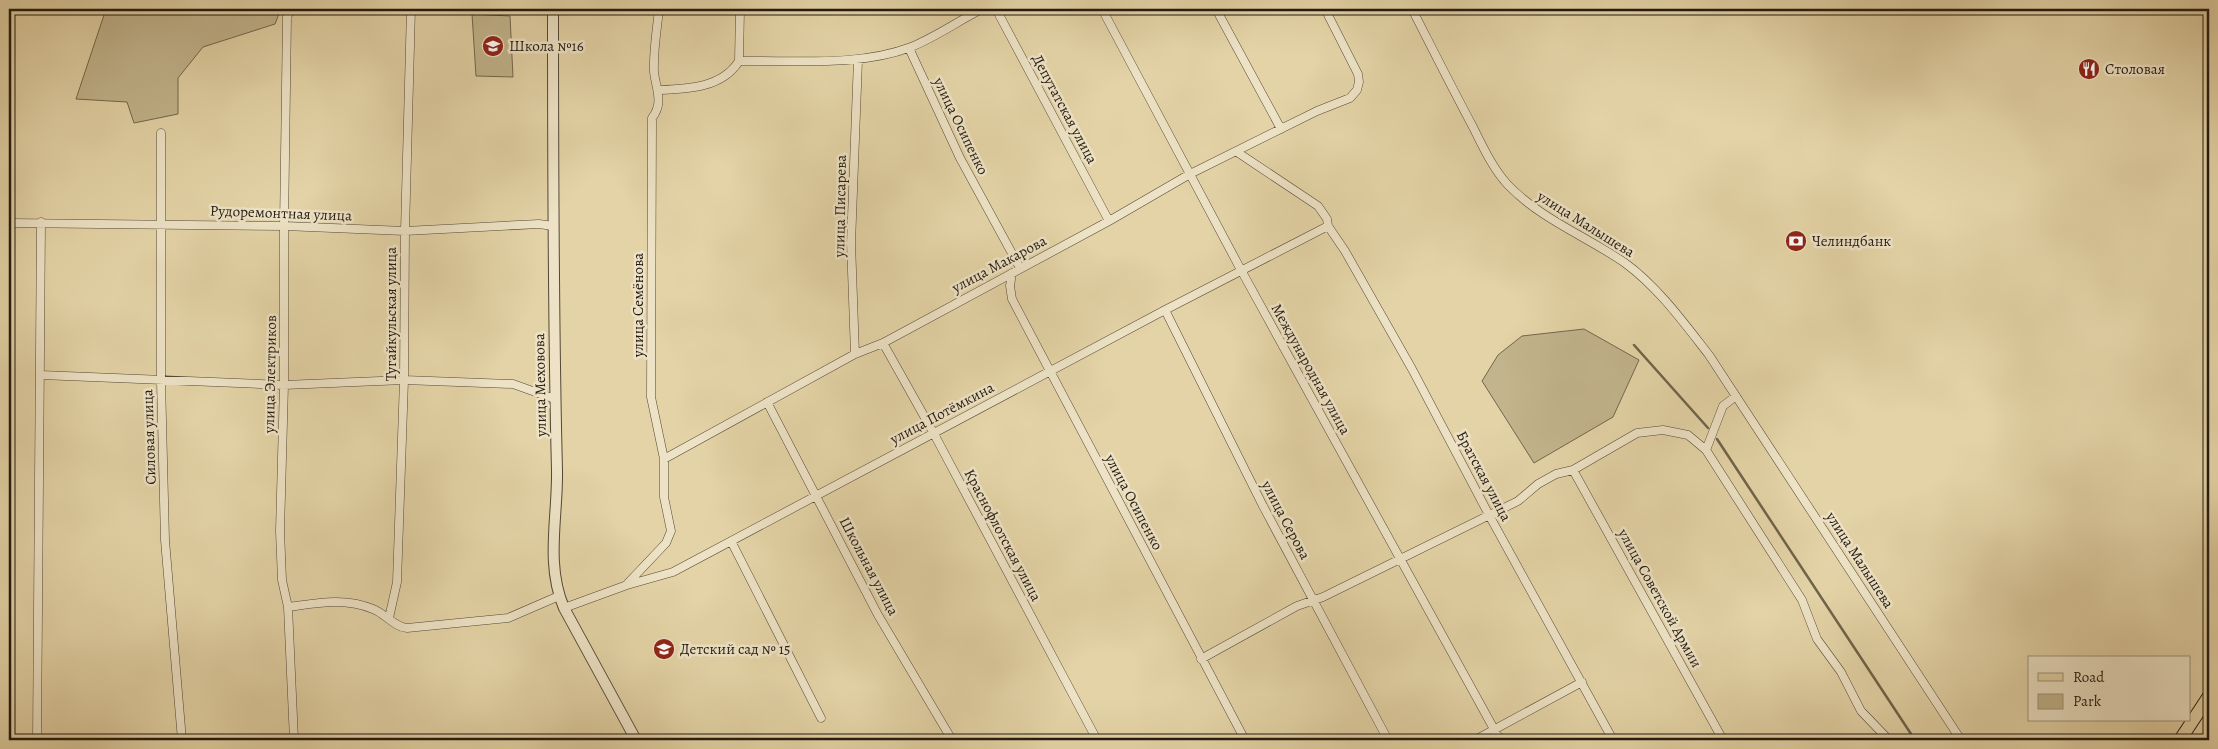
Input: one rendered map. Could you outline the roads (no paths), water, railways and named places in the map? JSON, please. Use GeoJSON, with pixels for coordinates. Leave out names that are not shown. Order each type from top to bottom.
{"type":"FeatureCollection","features":[{"type":"Feature","properties":{"kind":"main road"},"geometry":{"type":"LineString","coordinates":[[2180,740],[2209,696]]}},
{"type":"Feature","properties":{"kind":"street","name":"улица Электриков"},"geometry":{"type":"LineString","coordinates":[[292,9],[287,17],[284,385],[280,532],[282,580],[288,607],[294,740]]}},
{"type":"Feature","properties":{"kind":"street","name":"Тугайкульская улица"},"geometry":{"type":"LineString","coordinates":[[389,618],[397,582],[404,380],[405,231],[411,9]]}},
{"type":"Feature","properties":{"kind":"street","name":"улица Меховова"},"geometry":{"type":"LineString","coordinates":[[553,9],[553,226],[557,476],[553,565],[559,596],[564,608],[636,740]]}},
{"type":"Feature","properties":{"kind":"street","name":"улица Семёнова"},"geometry":{"type":"LineString","coordinates":[[627,585],[666,543],[671,531],[664,497],[664,459],[651,397],[652,118],[658,110],[659,90],[654,73],[659,9]]}},
{"type":"Feature","properties":{"kind":"street"},"geometry":{"type":"LineString","coordinates":[[659,90],[690,88],[719,80],[732,72],[739,61],[740,9]]}},
{"type":"Feature","properties":{"kind":"street"},"geometry":{"type":"LineString","coordinates":[[739,61],[858,60],[909,48],[982,9]]}},
{"type":"Feature","properties":{"kind":"street","name":"Депутатская улица"},"geometry":{"type":"LineString","coordinates":[[996,9],[1109,221]]}},
{"type":"Feature","properties":{"kind":"street","name":"Международная улица"},"geometry":{"type":"LineString","coordinates":[[1102,9],[1241,270],[1500,740]]}},
{"type":"Feature","properties":{"kind":"street"},"geometry":{"type":"LineString","coordinates":[[1216,9],[1281,129]]}},
{"type":"Feature","properties":{"kind":"street","name":"улица Макарова"},"geometry":{"type":"LineString","coordinates":[[664,459],[854,354],[883,343],[1109,221],[1190,174],[1281,129],[1350,98],[1357,90],[1358,74],[1325,9]]}},
{"type":"Feature","properties":{"kind":"street","name":"улица Малышева"},"geometry":{"type":"LineString","coordinates":[[1412,9],[1484,149],[1507,184],[1525,202],[1556,223],[1625,263],[1653,288],[1709,355],[1960,740]]}},
{"type":"Feature","properties":{"kind":"street","name":"улица Осипенко"},"geometry":{"type":"LineString","coordinates":[[909,48],[960,158],[1020,268]]}},
{"type":"Feature","properties":{"kind":"street","name":"улица Писарева"},"geometry":{"type":"LineString","coordinates":[[854,354],[851,243],[858,60]]}},
{"type":"Feature","properties":{"kind":"street","name":"Силовая улица"},"geometry":{"type":"LineString","coordinates":[[161,133],[161,381],[165,540],[182,740]]}},
{"type":"Feature","properties":{"kind":"street","name":"Братская улица"},"geometry":{"type":"LineString","coordinates":[[1236,152],[1318,206],[1327,219],[1328,226],[1345,251],[1412,369],[1489,515],[1614,740]]}},
{"type":"Feature","properties":{"kind":"street"},"geometry":{"type":"LineString","coordinates":[[38,740],[36,683],[41,375],[41,222]]}},
{"type":"Feature","properties":{"kind":"street","name":"Рудоремонтная улица"},"geometry":{"type":"LineString","coordinates":[[9,223],[161,223],[405,231],[539,224],[553,226]]}},
{"type":"Feature","properties":{"kind":"street","name":"улица Потёмкина"},"geometry":{"type":"LineString","coordinates":[[564,608],[608,594],[627,585],[673,572],[933,432],[1328,226]]}},
{"type":"Feature","properties":{"kind":"street","name":"улица Осипенко"},"geometry":{"type":"LineString","coordinates":[[1012,272],[1010,286],[1012,299],[1245,740]]}},
{"type":"Feature","properties":{"kind":"street","name":"улица Серова"},"geometry":{"type":"LineString","coordinates":[[1164,310],[1263,506],[1388,740]]}},
{"type":"Feature","properties":{"kind":"street","name":"Краснофлотская улица"},"geometry":{"type":"LineString","coordinates":[[883,343],[933,432],[1097,740]]}},
{"type":"Feature","properties":{"kind":"street"},"geometry":{"type":"LineString","coordinates":[[41,375],[284,385],[404,380],[513,384],[555,399]]}},
{"type":"Feature","properties":{"kind":"street"},"geometry":{"type":"LineString","coordinates":[[1706,450],[1723,406],[1736,396]]}},
{"type":"Feature","properties":{"kind":"street","name":"Школьная улица"},"geometry":{"type":"LineString","coordinates":[[766,402],[878,615],[952,740]]}},
{"type":"Feature","properties":{"kind":"street"},"geometry":{"type":"LineString","coordinates":[[1202,659],[1297,606],[1518,501],[1538,484],[1556,474],[1573,470],[1637,433],[1663,430],[1688,435],[1706,450],[1802,600],[1817,639],[1841,672],[1861,711],[1889,740]]}},
{"type":"Feature","properties":{"kind":"street","name":"улица Советской Армии"},"geometry":{"type":"LineString","coordinates":[[1573,470],[1723,740]]}},
{"type":"Feature","properties":{"kind":"street"},"geometry":{"type":"LineString","coordinates":[[731,541],[821,718]]}},
{"type":"Feature","properties":{"kind":"street"},"geometry":{"type":"LineString","coordinates":[[288,607],[347,602],[375,610],[389,618],[396,625],[407,628],[473,623],[508,618],[559,596]]}},
{"type":"Feature","properties":{"kind":"street"},"geometry":{"type":"LineString","coordinates":[[1475,740],[1495,731],[1582,682]]}},
{"type":"Feature","properties":{"kind":"waterway"},"geometry":{"type":"LineString","coordinates":[[1634,345],[1708,428]]}},
{"type":"Feature","properties":{"kind":"waterway"},"geometry":{"type":"LineString","coordinates":[[1717,439],[1915,740]]}},
{"type":"Feature","properties":{"kind":"place","name":"Школа №16"},"geometry":{"type":"Point","coordinates":[493,46]}},
{"type":"Feature","properties":{"kind":"place","name":"Столовая"},"geometry":{"type":"Point","coordinates":[2089,69]}},
{"type":"Feature","properties":{"kind":"place","name":"Челиндбанк"},"geometry":{"type":"Point","coordinates":[1796,241]}},
{"type":"Feature","properties":{"kind":"place","name":"Детский сад № 15"},"geometry":{"type":"Point","coordinates":[664,649]}}]}
